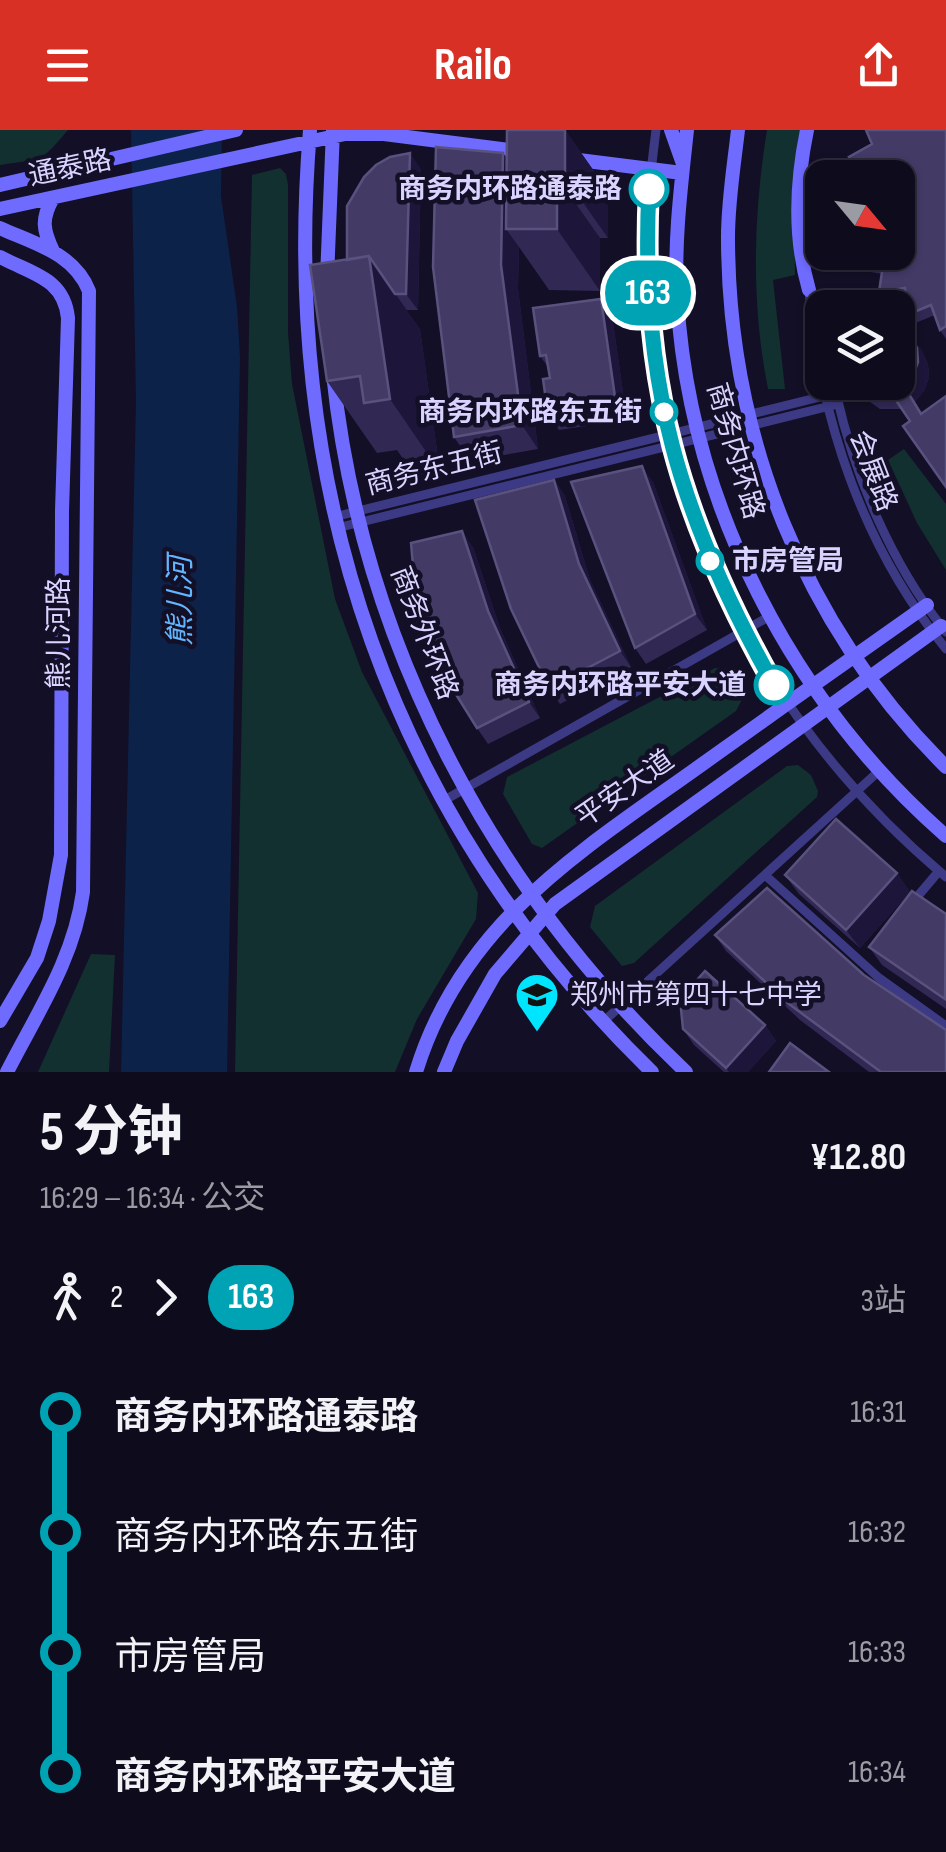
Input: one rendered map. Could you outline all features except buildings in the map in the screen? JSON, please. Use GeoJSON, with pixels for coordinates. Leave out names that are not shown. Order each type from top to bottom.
{"type":"FeatureCollection","features":[{"type":"Feature","properties":{"kind":"street","name":"通泰路"},"geometry":{"type":"LineString","coordinates":[[0,184],[236,130]]}},
{"type":"Feature","properties":{"kind":"street","name":"通泰路"},"geometry":{"type":"LineString","coordinates":[[424,130],[552,151]]}},
{"type":"Feature","properties":{"kind":"street"},"geometry":{"type":"LineString","coordinates":[[656,130],[651,164],[648,302],[670,441],[700,538],[743,630],[802,725],[856,791],[942,874],[906,911]]}},
{"type":"Feature","properties":{"kind":"street"},"geometry":{"type":"LineString","coordinates":[[671,130],[683,169]]}},
{"type":"Feature","properties":{"kind":"street","name":"商务内环路"},"geometry":{"type":"LineString","coordinates":[[687,130],[676,238],[677,296],[684,359],[700,433],[729,527],[770,616],[827,708],[879,770],[946,836]]}},
{"type":"Feature","properties":{"kind":"street","name":"商务内环路"},"geometry":{"type":"LineString","coordinates":[[738,130],[729,209],[729,279],[732,328],[749,421],[786,534],[814,592],[868,678],[946,767]]}},
{"type":"Feature","properties":{"kind":"street"},"geometry":{"type":"LineString","coordinates":[[807,130],[798,208],[800,250],[809,290]]}},
{"type":"Feature","properties":{"kind":"street","name":"通泰路"},"geometry":{"type":"LineString","coordinates":[[0,208],[280,148],[309,135],[333,133],[384,134],[552,151],[683,169]]}},
{"type":"Feature","properties":{"kind":"street"},"geometry":{"type":"LineString","coordinates":[[328,290],[333,133]]}},
{"type":"Feature","properties":{"kind":"street","name":"商务外环路"},"geometry":{"type":"LineString","coordinates":[[309,135],[303,261],[312,400],[336,523],[372,643],[443,801],[496,889],[570,986],[652,1072]]}},
{"type":"Feature","properties":{"kind":"street"},"geometry":{"type":"LineString","coordinates":[[53,198],[43,231],[53,252]]}},
{"type":"Feature","properties":{"kind":"street","name":"熊儿河路"},"geometry":{"type":"LineString","coordinates":[[0,228],[74,265],[89,291],[83,892],[78,924],[65,961],[7,1072]]}},
{"type":"Feature","properties":{"kind":"street","name":"熊儿河路"},"geometry":{"type":"LineString","coordinates":[[0,258],[57,286],[66,300],[68,318],[62,511],[61,855],[37,958],[0,1021]]}},
{"type":"Feature","properties":{"kind":"street","name":"商务外环路"},"geometry":{"type":"LineString","coordinates":[[332,355],[359,517],[394,634],[464,790],[530,892],[588,970],[686,1072]]}},
{"type":"Feature","properties":{"kind":"street","name":"商务东五街"},"geometry":{"type":"LineString","coordinates":[[336,523],[832,400]]}},
{"type":"Feature","properties":{"kind":"street","name":"会展路"},"geometry":{"type":"LineString","coordinates":[[832,400],[863,486],[922,608],[940,630],[946,649]]}},
{"type":"Feature","properties":{"kind":"street","name":"平安大道"},"geometry":{"type":"LineString","coordinates":[[416,1072],[451,995],[473,958],[530,892],[572,857],[922,608]]}},
{"type":"Feature","properties":{"kind":"street"},"geometry":{"type":"LineString","coordinates":[[443,801],[770,616]]}},
{"type":"Feature","properties":{"kind":"street","name":"平安大道"},"geometry":{"type":"LineString","coordinates":[[444,1072],[488,985],[546,914],[588,878],[940,630]]}},
{"type":"Feature","properties":{"kind":"street"},"geometry":{"type":"LineString","coordinates":[[603,1022],[879,770]]}},
{"type":"Feature","properties":{"kind":"street"},"geometry":{"type":"LineString","coordinates":[[764,875],[863,964],[946,1026]]}},
{"type":"Feature","properties":{"kind":"street"},"geometry":{"type":"LineString","coordinates":[[863,964],[874,951]]}},
{"type":"Feature","properties":{"kind":"green space"},"geometry":{"type":"Polygon","coordinates":[[[0,130],[68,130],[40,158],[0,165],[0,130]]]}},
{"type":"Feature","properties":{"kind":"green space"},"geometry":{"type":"Polygon","coordinates":[[[767,130],[802,130],[794,193],[795,275],[773,280],[785,389],[768,389],[759,324],[757,227],[767,130]]]}},
{"type":"Feature","properties":{"kind":"green space"},"geometry":{"type":"Polygon","coordinates":[[[280,168],[288,185],[292,384],[335,599],[362,672],[478,893],[476,919],[417,1019],[395,1072],[235,1072],[252,175],[280,168]]]}},
{"type":"Feature","properties":{"kind":"green space"},"geometry":{"type":"Polygon","coordinates":[[[904,449],[946,504],[946,570],[917,523],[888,460],[904,449]]]}},
{"type":"Feature","properties":{"kind":"green space"},"geometry":{"type":"Polygon","coordinates":[[[715,668],[725,668],[740,676],[745,694],[736,711],[542,848],[532,844],[503,794],[507,777],[715,668]]]}},
{"type":"Feature","properties":{"kind":"green space"},"geometry":{"type":"Polygon","coordinates":[[[798,765],[811,775],[817,797],[634,963],[622,966],[590,927],[595,906],[787,766],[798,765]]]}},
{"type":"Feature","properties":{"kind":"green space"},"geometry":{"type":"Polygon","coordinates":[[[91,954],[115,955],[109,1072],[38,1072],[91,954]]]}},
{"type":"Feature","properties":{"kind":"water","name":"熊儿河"},"geometry":{"type":"Polygon","coordinates":[[[131,130],[222,130],[221,196],[240,357],[227,1072],[121,1072],[136,401],[131,130]]]}},
{"type":"Feature","properties":{"kind":"bus line","name":"163"},"geometry":{"type":"LineString","coordinates":[[649,189],[650,330],[677,470],[712,566],[774,685]]}},
{"type":"Feature","properties":{"kind":"place","name":"商务内环路通泰路"},"geometry":{"type":"Point","coordinates":[649,189]}},
{"type":"Feature","properties":{"kind":"place","name":"商务内环路东五街"},"geometry":{"type":"Point","coordinates":[664,412]}},
{"type":"Feature","properties":{"kind":"place","name":"市房管局"},"geometry":{"type":"Point","coordinates":[710,561]}},
{"type":"Feature","properties":{"kind":"place","name":"商务内环路平安大道"},"geometry":{"type":"Point","coordinates":[774,685]}},
{"type":"Feature","properties":{"kind":"place","name":"郑州市第四十七中学"},"geometry":{"type":"Point","coordinates":[537,1033]}}]}
